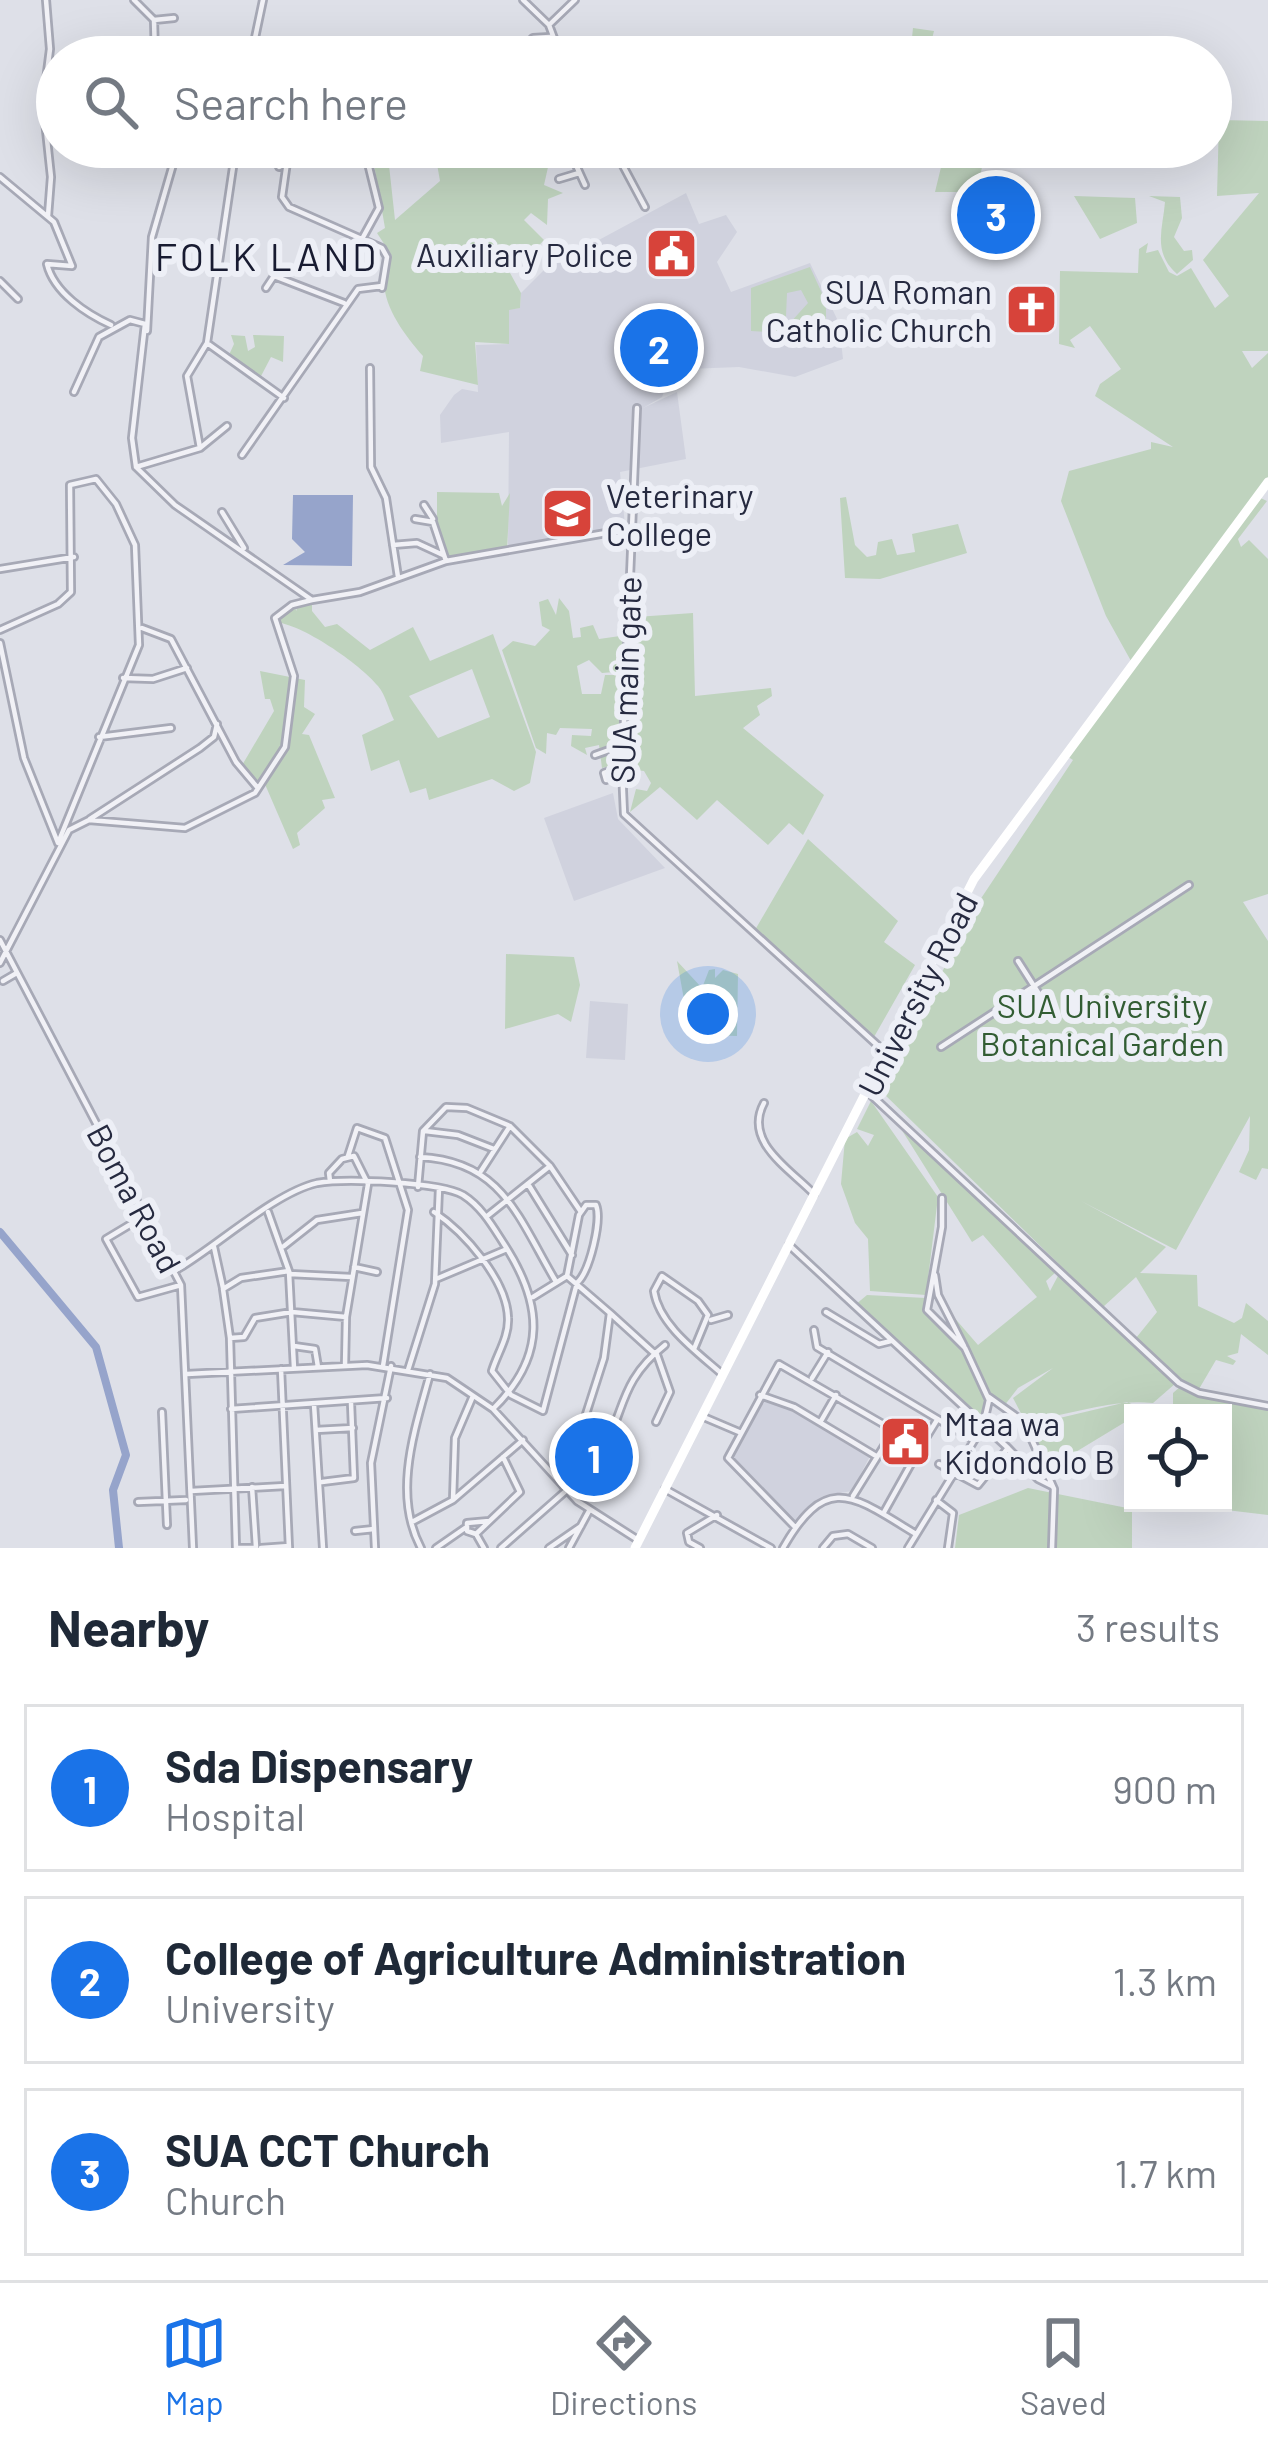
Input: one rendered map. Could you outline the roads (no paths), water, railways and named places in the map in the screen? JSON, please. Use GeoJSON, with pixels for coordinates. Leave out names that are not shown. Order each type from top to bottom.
{"type":"FeatureCollection","features":[{"type":"Feature","properties":{"kind":"main road","name":"University Road"},"geometry":{"type":"LineString","coordinates":[[637,1544],[985,862],[1266,490]]}},
{"type":"Feature","properties":{"kind":"street"},"geometry":{"type":"LineString","coordinates":[[46,0],[49,36]]}},
{"type":"Feature","properties":{"kind":"street"},"geometry":{"type":"LineString","coordinates":[[134,0],[154,20],[154,36]]}},
{"type":"Feature","properties":{"kind":"street"},"geometry":{"type":"LineString","coordinates":[[255,36],[262,0]]}},
{"type":"Feature","properties":{"kind":"street"},"geometry":{"type":"LineString","coordinates":[[523,0],[549,25],[550,36]]}},
{"type":"Feature","properties":{"kind":"street"},"geometry":{"type":"LineString","coordinates":[[549,25],[575,0]]}},
{"type":"Feature","properties":{"kind":"street"},"geometry":{"type":"LineString","coordinates":[[154,20],[174,18]]}},
{"type":"Feature","properties":{"kind":"street"},"geometry":{"type":"LineString","coordinates":[[46,168],[48,216],[72,266],[47,264],[51,278],[89,318],[114,326]]}},
{"type":"Feature","properties":{"kind":"street"},"geometry":{"type":"LineString","coordinates":[[171,168],[152,236],[148,331],[132,438],[136,467],[175,505],[312,600]]}},
{"type":"Feature","properties":{"kind":"street"},"geometry":{"type":"LineString","coordinates":[[200,448],[187,376],[207,344],[233,168]]}},
{"type":"Feature","properties":{"kind":"street"},"geometry":{"type":"LineString","coordinates":[[242,455],[346,303],[364,286],[382,287],[387,257],[377,243],[289,207],[282,197],[286,168]]}},
{"type":"Feature","properties":{"kind":"street"},"geometry":{"type":"LineString","coordinates":[[362,239],[379,208],[369,168]]}},
{"type":"Feature","properties":{"kind":"street"},"geometry":{"type":"LineString","coordinates":[[578,168],[585,185]]}},
{"type":"Feature","properties":{"kind":"street"},"geometry":{"type":"LineString","coordinates":[[624,168],[645,207]]}},
{"type":"Feature","properties":{"kind":"street"},"geometry":{"type":"LineString","coordinates":[[560,179],[580,173]]}},
{"type":"Feature","properties":{"kind":"street"},"geometry":{"type":"LineString","coordinates":[[0,177],[48,216]]}},
{"type":"Feature","properties":{"kind":"street"},"geometry":{"type":"LineString","coordinates":[[266,289],[274,276],[346,303]]}},
{"type":"Feature","properties":{"kind":"street"},"geometry":{"type":"LineString","coordinates":[[0,281],[19,299]]}},
{"type":"Feature","properties":{"kind":"street"},"geometry":{"type":"LineString","coordinates":[[74,392],[99,337],[134,319],[148,331]]}},
{"type":"Feature","properties":{"kind":"street"},"geometry":{"type":"LineString","coordinates":[[207,344],[284,398]]}},
{"type":"Feature","properties":{"kind":"street"},"geometry":{"type":"LineString","coordinates":[[370,368],[371,467],[386,498],[398,577]]}},
{"type":"Feature","properties":{"kind":"street","name":"SUA main gate"},"geometry":{"type":"LineString","coordinates":[[637,408],[622,745],[622,801],[629,822],[886,1053]]}},
{"type":"Feature","properties":{"kind":"street"},"geometry":{"type":"LineString","coordinates":[[136,467],[200,448],[227,426]]}},
{"type":"Feature","properties":{"kind":"street"},"geometry":{"type":"LineString","coordinates":[[0,630],[62,601],[71,592],[70,485],[96,479],[106,488],[135,545],[139,645],[58,843],[0,963]]}},
{"type":"Feature","properties":{"kind":"street"},"geometry":{"type":"LineString","coordinates":[[424,505],[444,558]]}},
{"type":"Feature","properties":{"kind":"street"},"geometry":{"type":"LineString","coordinates":[[222,512],[244,552]]}},
{"type":"Feature","properties":{"kind":"street"},"geometry":{"type":"LineString","coordinates":[[415,519],[433,522]]}},
{"type":"Feature","properties":{"kind":"street"},"geometry":{"type":"LineString","coordinates":[[89,820],[185,828],[257,788],[285,747],[294,676],[274,618],[292,605],[333,599],[444,558],[629,529]]}},
{"type":"Feature","properties":{"kind":"street"},"geometry":{"type":"LineString","coordinates":[[393,545],[417,543],[444,558]]}},
{"type":"Feature","properties":{"kind":"street"},"geometry":{"type":"LineString","coordinates":[[0,569],[74,557]]}},
{"type":"Feature","properties":{"kind":"street"},"geometry":{"type":"LineString","coordinates":[[140,622],[153,634],[171,639],[257,788]]}},
{"type":"Feature","properties":{"kind":"street"},"geometry":{"type":"LineString","coordinates":[[139,645],[153,634]]}},
{"type":"Feature","properties":{"kind":"street"},"geometry":{"type":"LineString","coordinates":[[0,643],[24,758],[58,843]]}},
{"type":"Feature","properties":{"kind":"street"},"geometry":{"type":"LineString","coordinates":[[123,678],[153,679],[187,668]]}},
{"type":"Feature","properties":{"kind":"street"},"geometry":{"type":"LineString","coordinates":[[58,843],[200,748],[214,736],[217,724]]}},
{"type":"Feature","properties":{"kind":"street"},"geometry":{"type":"LineString","coordinates":[[98,737],[171,728]]}},
{"type":"Feature","properties":{"kind":"street"},"geometry":{"type":"LineString","coordinates":[[596,755],[622,745]]}},
{"type":"Feature","properties":{"kind":"street"},"geometry":{"type":"LineString","coordinates":[[606,780],[604,773],[622,767]]}},
{"type":"Feature","properties":{"kind":"street"},"geometry":{"type":"LineString","coordinates":[[940,1047],[1189,885]]}},
{"type":"Feature","properties":{"kind":"street","name":"Boma Road"},"geometry":{"type":"LineString","coordinates":[[0,940],[181,1285],[193,1548]]}},
{"type":"Feature","properties":{"kind":"street"},"geometry":{"type":"LineString","coordinates":[[1018,961],[1053,1016]]}},
{"type":"Feature","properties":{"kind":"street"},"geometry":{"type":"LineString","coordinates":[[3,982],[15,974]]}},
{"type":"Feature","properties":{"kind":"street"},"geometry":{"type":"LineString","coordinates":[[866,1092],[1179,1383],[1206,1394],[1268,1406]]}},
{"type":"Feature","properties":{"kind":"street"},"geometry":{"type":"LineString","coordinates":[[764,1103],[757,1120],[760,1134],[776,1158],[814,1194]]}},
{"type":"Feature","properties":{"kind":"street"},"geometry":{"type":"LineString","coordinates":[[418,1187],[422,1131],[446,1107],[467,1108],[510,1126],[550,1166],[581,1211]]}},
{"type":"Feature","properties":{"kind":"street"},"geometry":{"type":"LineString","coordinates":[[481,1171],[510,1126]]}},
{"type":"Feature","properties":{"kind":"street"},"geometry":{"type":"LineString","coordinates":[[330,1182],[332,1169],[348,1156],[354,1130],[372,1129],[387,1142],[409,1210],[383,1366]]}},
{"type":"Feature","properties":{"kind":"street"},"geometry":{"type":"LineString","coordinates":[[422,1131],[458,1135],[494,1149]]}},
{"type":"Feature","properties":{"kind":"street"},"geometry":{"type":"LineString","coordinates":[[345,1366],[346,1317],[368,1184],[359,1158],[348,1156]]}},
{"type":"Feature","properties":{"kind":"street"},"geometry":{"type":"LineString","coordinates":[[420,1157],[481,1171],[505,1199],[556,1280]]}},
{"type":"Feature","properties":{"kind":"street"},"geometry":{"type":"LineString","coordinates":[[486,1217],[550,1166]]}},
{"type":"Feature","properties":{"kind":"street"},"geometry":{"type":"LineString","coordinates":[[176,1270],[301,1190],[330,1182],[439,1188],[468,1198],[508,1249],[533,1297],[534,1335],[511,1388],[493,1409]]}},
{"type":"Feature","properties":{"kind":"street"},"geometry":{"type":"LineString","coordinates":[[527,1183],[572,1255]]}},
{"type":"Feature","properties":{"kind":"street"},"geometry":{"type":"LineString","coordinates":[[408,1370],[436,1279],[434,1213],[439,1188]]}},
{"type":"Feature","properties":{"kind":"street"},"geometry":{"type":"LineString","coordinates":[[942,1198],[927,1310],[964,1346]]}},
{"type":"Feature","properties":{"kind":"street"},"geometry":{"type":"LineString","coordinates":[[434,1213],[452,1225],[505,1302],[509,1318],[492,1370],[511,1388],[511,1395],[543,1411],[599,1216],[592,1204],[581,1211],[566,1276]]}},
{"type":"Feature","properties":{"kind":"street"},"geometry":{"type":"LineString","coordinates":[[267,1210],[284,1246],[290,1273],[294,1368]]}},
{"type":"Feature","properties":{"kind":"street"},"geometry":{"type":"LineString","coordinates":[[284,1246],[317,1220],[362,1214]]}},
{"type":"Feature","properties":{"kind":"street"},"geometry":{"type":"LineString","coordinates":[[146,1215],[106,1239],[138,1297],[181,1285]]}},
{"type":"Feature","properties":{"kind":"street"},"geometry":{"type":"LineString","coordinates":[[788,1245],[1038,1479],[1052,1486]]}},
{"type":"Feature","properties":{"kind":"street"},"geometry":{"type":"LineString","coordinates":[[214,1247],[230,1338],[236,1548],[289,1547],[280,1369]]}},
{"type":"Feature","properties":{"kind":"street"},"geometry":{"type":"LineString","coordinates":[[436,1279],[508,1249]]}},
{"type":"Feature","properties":{"kind":"street"},"geometry":{"type":"LineString","coordinates":[[354,1267],[377,1272]]}},
{"type":"Feature","properties":{"kind":"street"},"geometry":{"type":"LineString","coordinates":[[222,1278],[232,1282],[290,1273],[352,1277]]}},
{"type":"Feature","properties":{"kind":"street"},"geometry":{"type":"LineString","coordinates":[[934,1273],[938,1294],[989,1396],[1024,1422],[1052,1486],[1057,1504],[1052,1548]]}},
{"type":"Feature","properties":{"kind":"street"},"geometry":{"type":"LineString","coordinates":[[533,1297],[566,1276]]}},
{"type":"Feature","properties":{"kind":"street"},"geometry":{"type":"LineString","coordinates":[[566,1276],[655,1353],[670,1392],[656,1422]]}},
{"type":"Feature","properties":{"kind":"street"},"geometry":{"type":"LineString","coordinates":[[709,1320],[700,1303],[671,1279],[657,1280],[657,1305],[722,1374]]}},
{"type":"Feature","properties":{"kind":"street"},"geometry":{"type":"LineString","coordinates":[[224,1289],[232,1282]]}},
{"type":"Feature","properties":{"kind":"street"},"geometry":{"type":"LineString","coordinates":[[230,1338],[248,1335],[255,1318],[292,1312],[346,1317]]}},
{"type":"Feature","properties":{"kind":"street"},"geometry":{"type":"LineString","coordinates":[[826,1312],[878,1344],[891,1341]]}},
{"type":"Feature","properties":{"kind":"street"},"geometry":{"type":"LineString","coordinates":[[566,1484],[604,1358],[610,1313]]}},
{"type":"Feature","properties":{"kind":"street"},"geometry":{"type":"LineString","coordinates":[[694,1349],[709,1320],[728,1315]]}},
{"type":"Feature","properties":{"kind":"street"},"geometry":{"type":"LineString","coordinates":[[814,1330],[814,1344],[971,1439]]}},
{"type":"Feature","properties":{"kind":"street"},"geometry":{"type":"LineString","coordinates":[[501,1548],[604,1454],[616,1429],[623,1392],[665,1345]]}},
{"type":"Feature","properties":{"kind":"street"},"geometry":{"type":"LineString","coordinates":[[293,1346],[315,1348],[318,1367]]}},
{"type":"Feature","properties":{"kind":"street"},"geometry":{"type":"LineString","coordinates":[[811,1379],[829,1352]]}},
{"type":"Feature","properties":{"kind":"street"},"geometry":{"type":"LineString","coordinates":[[795,1527],[728,1458],[779,1364],[921,1446]]}},
{"type":"Feature","properties":{"kind":"street"},"geometry":{"type":"LineString","coordinates":[[187,1374],[345,1366],[392,1366],[430,1374],[475,1394],[590,1510],[637,1544]]}},
{"type":"Feature","properties":{"kind":"street"},"geometry":{"type":"LineString","coordinates":[[375,1548],[371,1463],[392,1366]]}},
{"type":"Feature","properties":{"kind":"street"},"geometry":{"type":"LineString","coordinates":[[421,1548],[411,1523],[408,1483],[430,1374]]}},
{"type":"Feature","properties":{"kind":"street"},"geometry":{"type":"LineString","coordinates":[[453,1500],[455,1438],[475,1394]]}},
{"type":"Feature","properties":{"kind":"street"},"geometry":{"type":"LineString","coordinates":[[760,1395],[876,1456]]}},
{"type":"Feature","properties":{"kind":"street"},"geometry":{"type":"LineString","coordinates":[[820,1423],[836,1395]]}},
{"type":"Feature","properties":{"kind":"street"},"geometry":{"type":"LineString","coordinates":[[908,1548],[983,1426],[989,1396]]}},
{"type":"Feature","properties":{"kind":"street"},"geometry":{"type":"LineString","coordinates":[[231,1408],[387,1398]]}},
{"type":"Feature","properties":{"kind":"street"},"geometry":{"type":"LineString","coordinates":[[322,1482],[353,1479],[351,1403]]}},
{"type":"Feature","properties":{"kind":"street"},"geometry":{"type":"LineString","coordinates":[[314,1404],[323,1548]]}},
{"type":"Feature","properties":{"kind":"street"},"geometry":{"type":"LineString","coordinates":[[162,1412],[166,1525]]}},
{"type":"Feature","properties":{"kind":"street"},"geometry":{"type":"LineString","coordinates":[[702,1417],[739,1432]]}},
{"type":"Feature","properties":{"kind":"street"},"geometry":{"type":"LineString","coordinates":[[883,1514],[938,1418]]}},
{"type":"Feature","properties":{"kind":"street"},"geometry":{"type":"LineString","coordinates":[[316,1430],[352,1428]]}},
{"type":"Feature","properties":{"kind":"street"},"geometry":{"type":"LineString","coordinates":[[852,1497],[894,1430]]}},
{"type":"Feature","properties":{"kind":"street"},"geometry":{"type":"LineString","coordinates":[[411,1523],[453,1500],[523,1440]]}},
{"type":"Feature","properties":{"kind":"street"},"geometry":{"type":"LineString","coordinates":[[939,1464],[980,1484],[1007,1448]]}},
{"type":"Feature","properties":{"kind":"street"},"geometry":{"type":"LineString","coordinates":[[476,1534],[520,1492],[503,1457]]}},
{"type":"Feature","properties":{"kind":"street"},"geometry":{"type":"LineString","coordinates":[[191,1491],[285,1486]]}},
{"type":"Feature","properties":{"kind":"street"},"geometry":{"type":"LineString","coordinates":[[252,1487],[257,1548]]}},
{"type":"Feature","properties":{"kind":"street"},"geometry":{"type":"LineString","coordinates":[[665,1489],[771,1548]]}},
{"type":"Feature","properties":{"kind":"street"},"geometry":{"type":"LineString","coordinates":[[783,1548],[821,1499],[852,1497],[916,1534]]}},
{"type":"Feature","properties":{"kind":"street"},"geometry":{"type":"LineString","coordinates":[[936,1499],[953,1513],[948,1548]]}},
{"type":"Feature","properties":{"kind":"street"},"geometry":{"type":"LineString","coordinates":[[138,1502],[188,1500]]}},
{"type":"Feature","properties":{"kind":"street"},"geometry":{"type":"LineString","coordinates":[[569,1548],[590,1510]]}},
{"type":"Feature","properties":{"kind":"street"},"geometry":{"type":"LineString","coordinates":[[700,1548],[688,1542],[687,1533],[717,1515]]}},
{"type":"Feature","properties":{"kind":"street"},"geometry":{"type":"LineString","coordinates":[[436,1548],[472,1520],[489,1521]]}},
{"type":"Feature","properties":{"kind":"street"},"geometry":{"type":"LineString","coordinates":[[549,1548],[581,1526]]}},
{"type":"Feature","properties":{"kind":"street"},"geometry":{"type":"LineString","coordinates":[[465,1528],[476,1534],[484,1548]]}},
{"type":"Feature","properties":{"kind":"street"},"geometry":{"type":"LineString","coordinates":[[355,1531],[374,1529]]}},
{"type":"Feature","properties":{"kind":"street"},"geometry":{"type":"LineString","coordinates":[[823,1548],[837,1534],[867,1547]]}},
{"type":"Feature","properties":{"kind":"water"},"geometry":{"type":"Polygon","coordinates":[[[293,495],[353,495],[352,566],[283,565],[305,552],[292,539],[293,495]]]}},
{"type":"Feature","properties":{"kind":"waterway"},"geometry":{"type":"LineString","coordinates":[[0,1232],[96,1347],[126,1455],[113,1490],[119,1548]]}},
{"type":"Feature","properties":{"kind":"place","name":"SUA CCT Church"},"geometry":{"type":"Point","coordinates":[996,215]}},
{"type":"Feature","properties":{"kind":"place","name":"Auxiliary Police"},"geometry":{"type":"Point","coordinates":[672,254]}},
{"type":"Feature","properties":{"kind":"place","name":"SUA Roman Catholic Church"},"geometry":{"type":"Point","coordinates":[1031,310]}},
{"type":"Feature","properties":{"kind":"place","name":"College of Agriculture Administration"},"geometry":{"type":"Point","coordinates":[659,348]}},
{"type":"Feature","properties":{"kind":"place","name":"Veterinary College"},"geometry":{"type":"Point","coordinates":[567,514]}},
{"type":"Feature","properties":{"kind":"place","name":"Mtaa wa Kidondolo B"},"geometry":{"type":"Point","coordinates":[905,1442]}},
{"type":"Feature","properties":{"kind":"place","name":"Sda Dispensary"},"geometry":{"type":"Point","coordinates":[594,1457]}},
{"type":"Feature","properties":{"kind":"district","name":"FOLK LAND"},"geometry":{"type":"Point","coordinates":[267,255]}},
{"type":"Feature","properties":{"kind":"park label","name":"SUA University Botanical Garden"},"geometry":{"type":"Point","coordinates":[1102,1024]}}]}
